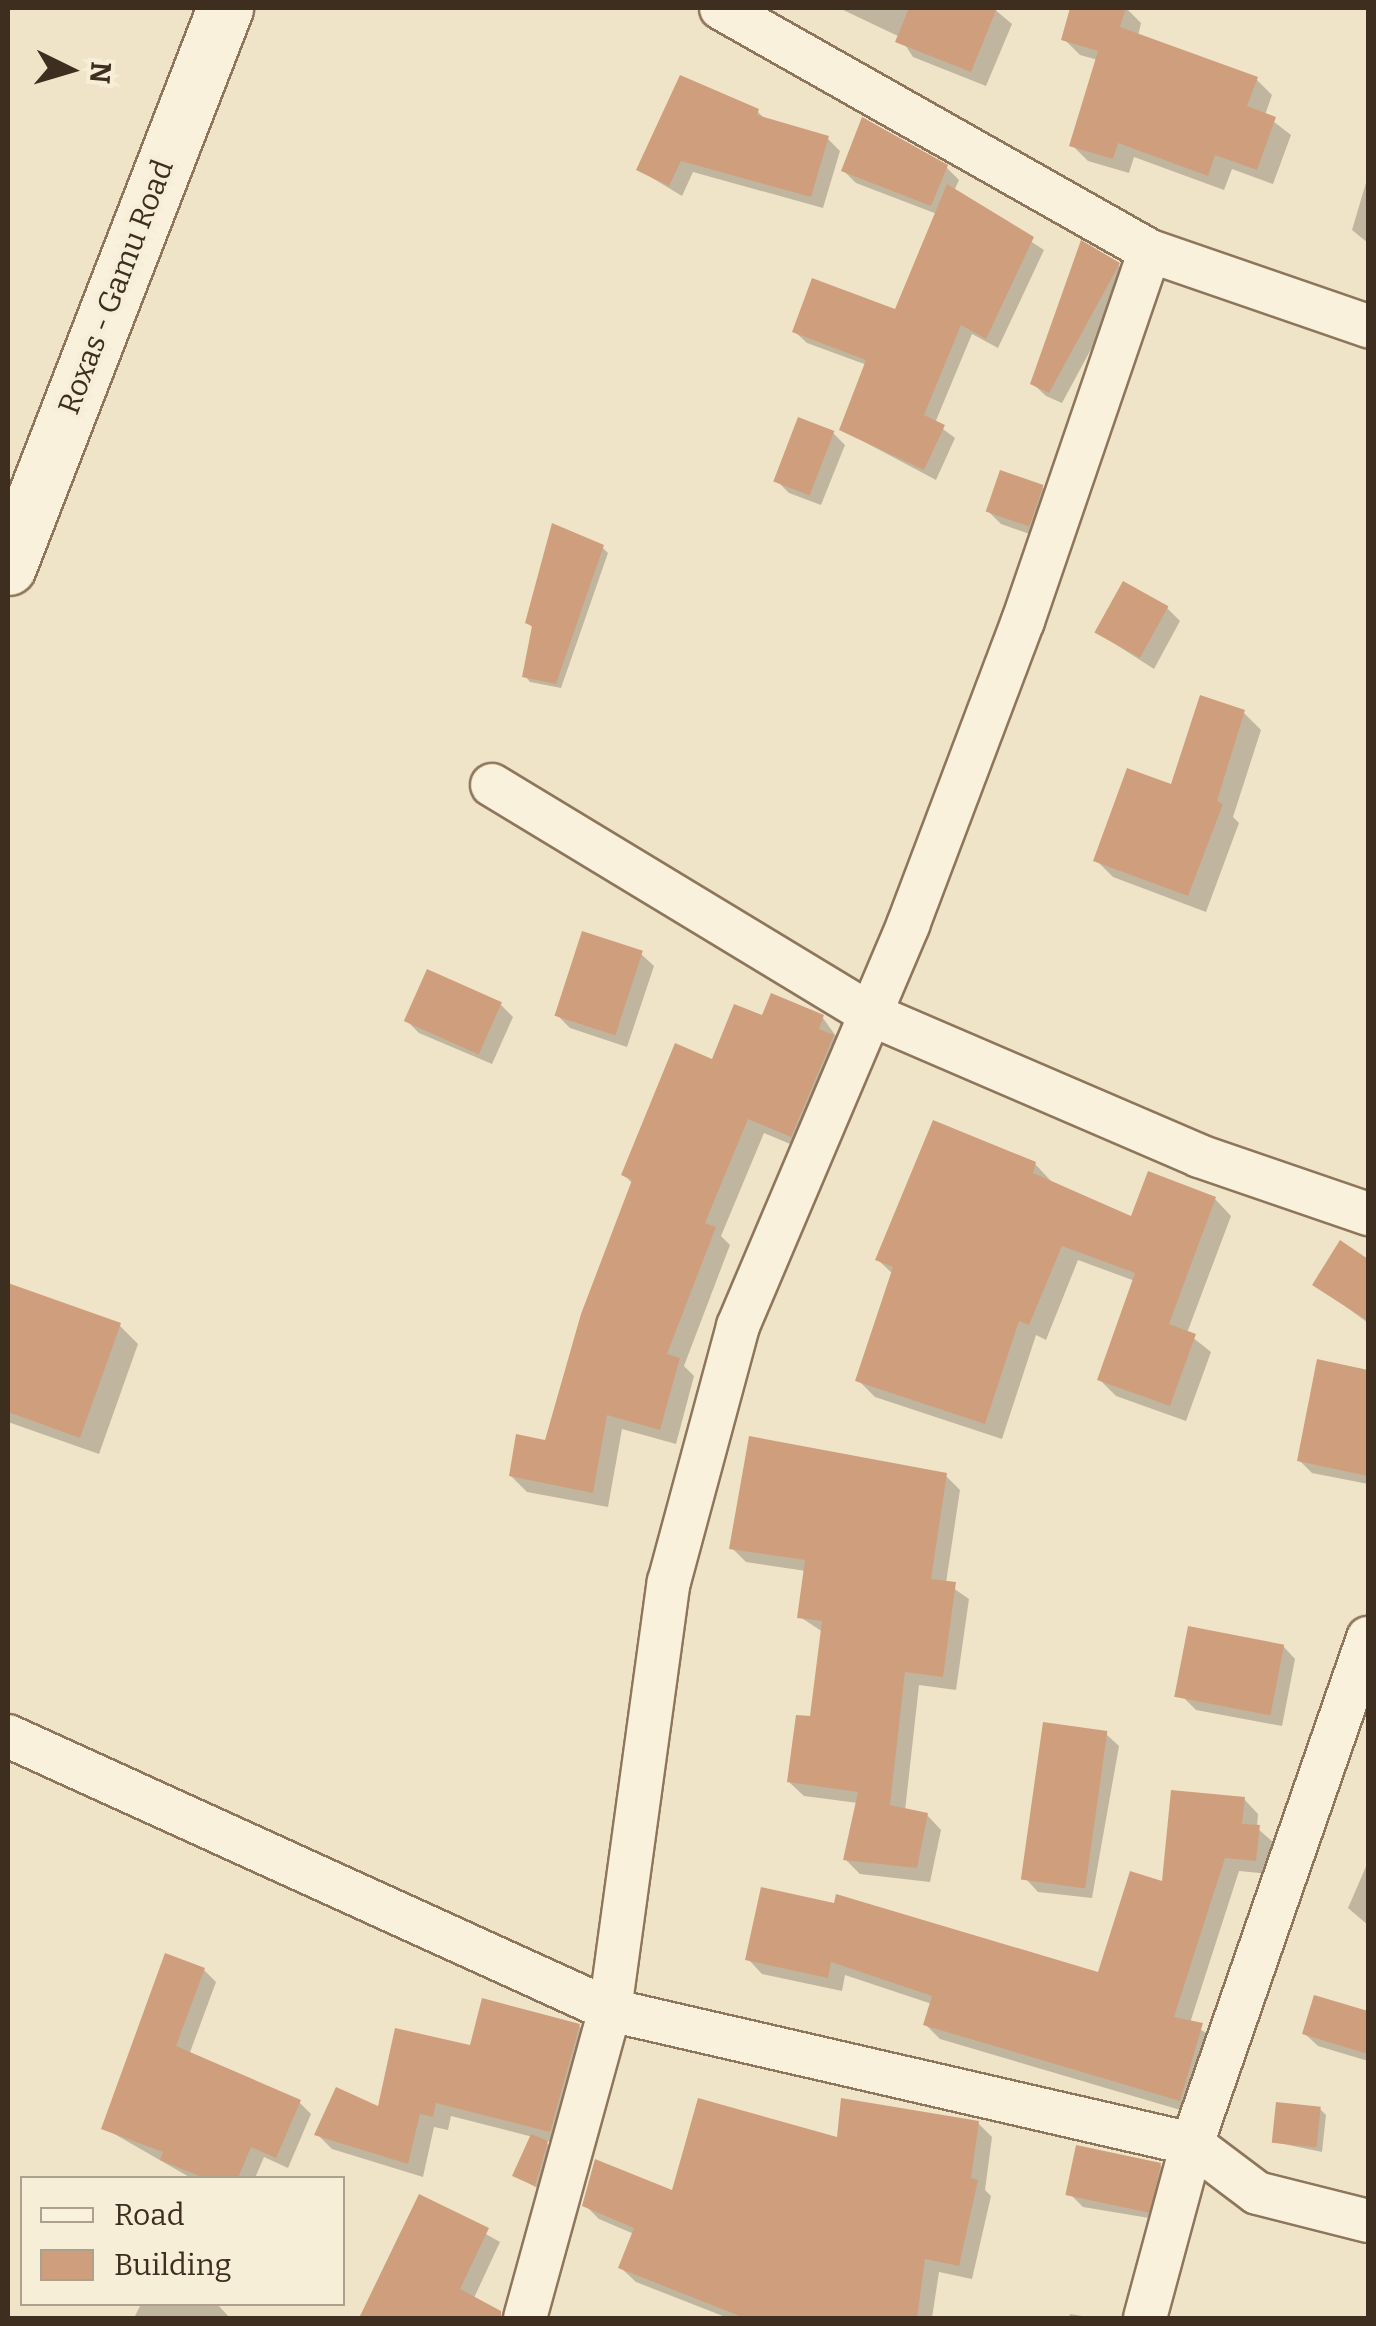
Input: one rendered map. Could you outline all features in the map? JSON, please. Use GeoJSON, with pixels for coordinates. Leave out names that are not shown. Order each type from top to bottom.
{"type":"FeatureCollection","features":[{"type":"Feature","properties":{"kind":"main road","name":"Roxas - Gamu Road"},"geometry":{"type":"LineString","coordinates":[[8,567],[224,8]]}},
{"type":"Feature","properties":{"kind":"street"},"geometry":{"type":"LineString","coordinates":[[721,8],[1150,250],[1368,326]]}},
{"type":"Feature","properties":{"kind":"street"},"geometry":{"type":"LineString","coordinates":[[526,2318],[610,2010],[669,1582],[706,1432],[738,1326],[870,1014],[1023,622],[1150,250]]}},
{"type":"Feature","properties":{"kind":"street"},"geometry":{"type":"LineString","coordinates":[[492,785],[870,1014],[1199,1156],[1368,1214]]}},
{"type":"Feature","properties":{"kind":"street"},"geometry":{"type":"LineString","coordinates":[[1145,2318],[1192,2144],[1368,1638]]}},
{"type":"Feature","properties":{"kind":"street"},"geometry":{"type":"LineString","coordinates":[[8,1736],[610,2010],[1192,2144],[1257,2193],[1368,2221]]}},
{"type":"Feature","properties":{"kind":"building"},"geometry":{"type":"Polygon","coordinates":[[[909,8],[997,8],[971,72],[895,42],[909,8]]]}},
{"type":"Feature","properties":{"kind":"building"},"geometry":{"type":"Polygon","coordinates":[[[1070,8],[1126,8],[1120,27],[1258,77],[1247,106],[1276,117],[1257,170],[1215,155],[1208,176],[1118,143],[1113,159],[1069,146],[1098,51],[1061,40],[1070,8]]]}},
{"type":"Feature","properties":{"kind":"building"},"geometry":{"type":"Polygon","coordinates":[[[680,75],[759,109],[757,115],[829,136],[811,197],[681,161],[669,186],[636,170],[680,75]]]}},
{"type":"Feature","properties":{"kind":"building"},"geometry":{"type":"Polygon","coordinates":[[[862,117],[948,165],[931,206],[841,171],[862,117]]]}},
{"type":"Feature","properties":{"kind":"building"},"geometry":{"type":"Polygon","coordinates":[[[947,184],[1034,237],[986,339],[961,325],[924,415],[945,425],[924,470],[839,430],[866,360],[792,332],[812,278],[895,309],[947,184]]]}},
{"type":"Feature","properties":{"kind":"building"},"geometry":{"type":"Polygon","coordinates":[[[1081,240],[1120,263],[1049,393],[1030,384],[1081,240]]]}},
{"type":"Feature","properties":{"kind":"building"},"geometry":{"type":"Polygon","coordinates":[[[798,417],[834,431],[810,495],[773,481],[798,417]]]}},
{"type":"Feature","properties":{"kind":"building"},"geometry":{"type":"Polygon","coordinates":[[[1000,470],[1043,485],[1029,527],[986,512],[1000,470]]]}},
{"type":"Feature","properties":{"kind":"building"},"geometry":{"type":"Polygon","coordinates":[[[552,523],[604,545],[556,684],[522,677],[532,626],[525,623],[552,523]]]}},
{"type":"Feature","properties":{"kind":"building"},"geometry":{"type":"Polygon","coordinates":[[[1123,581],[1168,606],[1140,658],[1094,633],[1123,581]]]}},
{"type":"Feature","properties":{"kind":"building"},"geometry":{"type":"Polygon","coordinates":[[[1200,695],[1245,710],[1217,801],[1223,804],[1188,896],[1093,861],[1127,768],[1171,784],[1200,695]]]}},
{"type":"Feature","properties":{"kind":"building"},"geometry":{"type":"Polygon","coordinates":[[[582,931],[643,951],[615,1035],[554,1016],[582,931]]]}},
{"type":"Feature","properties":{"kind":"building"},"geometry":{"type":"Polygon","coordinates":[[[427,969],[502,1002],[479,1054],[404,1021],[427,969]]]}},
{"type":"Feature","properties":{"kind":"building"},"geometry":{"type":"Polygon","coordinates":[[[771,993],[824,1015],[819,1029],[834,1035],[791,1137],[748,1119],[705,1223],[716,1227],[667,1354],[680,1358],[660,1430],[607,1415],[593,1493],[509,1476],[516,1434],[545,1440],[581,1314],[632,1180],[621,1175],[675,1043],[712,1059],[734,1004],[762,1015],[771,993]]]}},
{"type":"Feature","properties":{"kind":"building"},"geometry":{"type":"Polygon","coordinates":[[[933,1120],[1036,1162],[1033,1173],[1131,1216],[1148,1171],[1216,1197],[1169,1324],[1196,1334],[1170,1406],[1097,1380],[1135,1273],[1062,1246],[1029,1325],[1019,1321],[985,1424],[855,1381],[893,1267],[875,1260],[933,1120]]]}},
{"type":"Feature","properties":{"kind":"building"},"geometry":{"type":"Polygon","coordinates":[[[1340,1240],[1368,1259],[1368,1321],[1312,1285],[1340,1240]]]}},
{"type":"Feature","properties":{"kind":"building"},"geometry":{"type":"Polygon","coordinates":[[[8,1283],[121,1323],[80,1438],[8,1412],[8,1283]]]}},
{"type":"Feature","properties":{"kind":"building"},"geometry":{"type":"Polygon","coordinates":[[[1317,1359],[1368,1370],[1368,1476],[1297,1461],[1317,1359]]]}},
{"type":"Feature","properties":{"kind":"building"},"geometry":{"type":"Polygon","coordinates":[[[749,1436],[947,1473],[931,1579],[956,1582],[943,1677],[905,1672],[890,1805],[928,1813],[917,1868],[843,1860],[858,1792],[787,1782],[796,1715],[810,1716],[822,1621],[797,1618],[805,1560],[729,1549],[749,1436]]]}},
{"type":"Feature","properties":{"kind":"building"},"geometry":{"type":"Polygon","coordinates":[[[1188,1626],[1284,1645],[1270,1715],[1174,1697],[1188,1626]]]}},
{"type":"Feature","properties":{"kind":"building"},"geometry":{"type":"Polygon","coordinates":[[[1043,1722],[1107,1731],[1085,1888],[1021,1879],[1043,1722]]]}},
{"type":"Feature","properties":{"kind":"building"},"geometry":{"type":"Polygon","coordinates":[[[1171,1790],[1245,1797],[1242,1824],[1260,1825],[1256,1861],[1225,1858],[1174,2017],[1203,2023],[1180,2101],[923,2025],[932,1996],[831,1962],[828,1978],[745,1960],[761,1887],[834,1903],[836,1894],[1098,1972],[1130,1871],[1162,1881],[1171,1790]]]}},
{"type":"Feature","properties":{"kind":"building"},"geometry":{"type":"Polygon","coordinates":[[[165,1953],[205,1968],[176,2046],[301,2100],[276,2158],[251,2147],[239,2176],[199,2176],[160,2160],[163,2152],[101,2129],[165,1953]]]}},
{"type":"Feature","properties":{"kind":"building"},"geometry":{"type":"Polygon","coordinates":[[[1314,1995],[1368,2011],[1368,2054],[1302,2034],[1314,1995]]]}},
{"type":"Feature","properties":{"kind":"building"},"geometry":{"type":"Polygon","coordinates":[[[482,1998],[580,2024],[550,2132],[436,2103],[433,2117],[420,2114],[408,2164],[314,2135],[336,2087],[378,2106],[395,2028],[470,2045],[482,1998]]]}},
{"type":"Feature","properties":{"kind":"building"},"geometry":{"type":"Polygon","coordinates":[[[698,2098],[837,2137],[841,2098],[979,2121],[971,2178],[978,2180],[959,2266],[925,2259],[917,2318],[745,2318],[618,2268],[634,2228],[582,2206],[595,2159],[672,2190],[698,2098]]]}},
{"type":"Feature","properties":{"kind":"building"},"geometry":{"type":"Polygon","coordinates":[[[1276,2102],[1321,2107],[1316,2147],[1272,2143],[1276,2102]]]}},
{"type":"Feature","properties":{"kind":"building"},"geometry":{"type":"Polygon","coordinates":[[[531,2134],[548,2141],[535,2186],[512,2176],[531,2134]]]}},
{"type":"Feature","properties":{"kind":"building"},"geometry":{"type":"Polygon","coordinates":[[[1076,2145],[1161,2163],[1150,2213],[1065,2195],[1076,2145]]]}},
{"type":"Feature","properties":{"kind":"building"},"geometry":{"type":"Polygon","coordinates":[[[419,2194],[489,2228],[460,2289],[501,2311],[501,2318],[359,2318],[419,2194]]]}}]}
